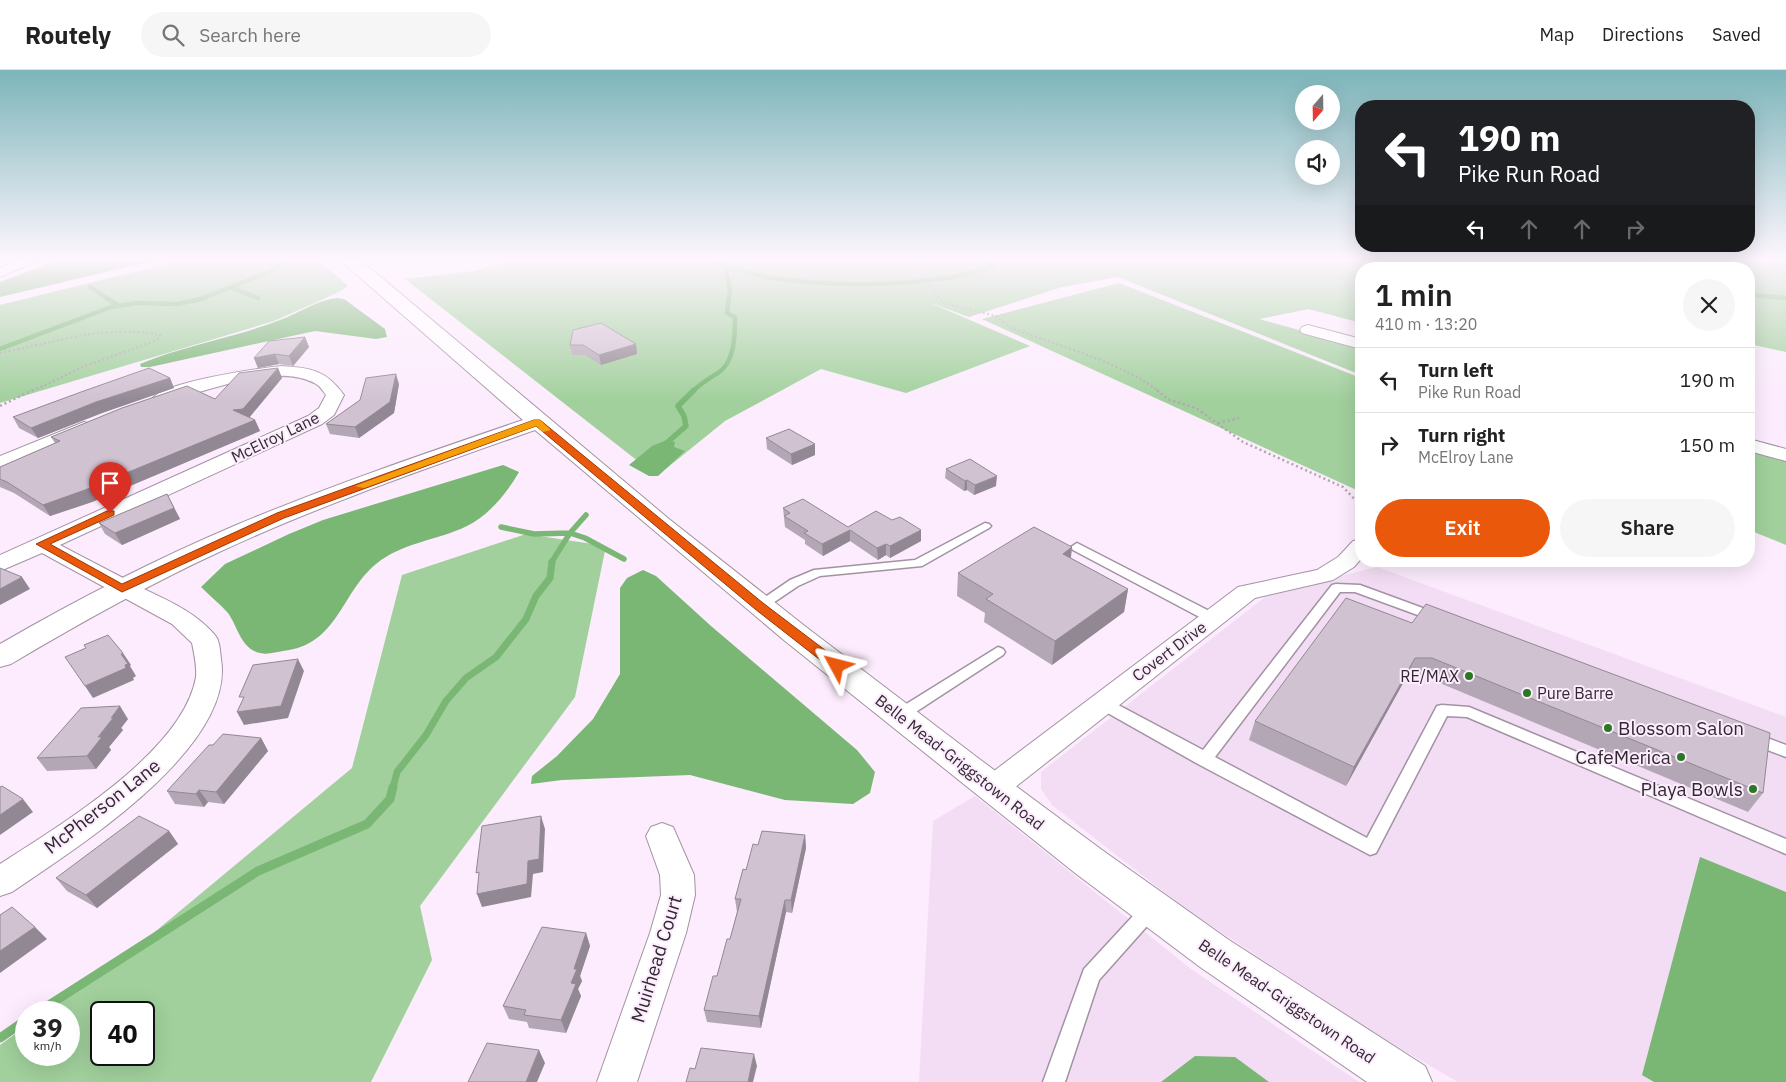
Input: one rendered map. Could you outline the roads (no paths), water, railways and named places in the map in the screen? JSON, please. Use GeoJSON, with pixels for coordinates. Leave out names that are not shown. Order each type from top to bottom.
{"type":"FeatureCollection","features":[{"type":"Feature","properties":{"kind":"street","name":"Belle Mead-Griggstown Road"},"geometry":{"type":"LineString","coordinates":[[406,307],[537,422],[759,606],[993,788],[1151,908],[1264,988],[1409,1082]]}},
{"type":"Feature","properties":{"kind":"street"},"geometry":{"type":"LineString","coordinates":[[1308,330],[1355,342]]}},
{"type":"Feature","properties":{"kind":"street","name":"McElroy Lane"},"geometry":{"type":"LineString","coordinates":[[0,564],[315,420],[327,411],[335,395],[332,387],[325,380],[316,376],[268,372],[216,381],[146,404]]}},
{"type":"Feature","properties":{"kind":"street"},"geometry":{"type":"LineString","coordinates":[[0,463],[105,420]]}},
{"type":"Feature","properties":{"kind":"street"},"geometry":{"type":"LineString","coordinates":[[0,657],[155,572],[281,516],[537,422]]}},
{"type":"Feature","properties":{"kind":"street"},"geometry":{"type":"LineString","coordinates":[[1755,446],[1786,454]]}},
{"type":"Feature","properties":{"kind":"street"},"geometry":{"type":"LineString","coordinates":[[41,544],[122,589]]}},
{"type":"Feature","properties":{"kind":"street","name":"Covert Drive"},"geometry":{"type":"LineString","coordinates":[[993,788],[1247,592],[1330,582],[1355,552]]}},
{"type":"Feature","properties":{"kind":"street","name":"McPherson Lane"},"geometry":{"type":"LineString","coordinates":[[0,882],[67,836],[144,778],[175,747],[197,715],[209,678],[205,640],[180,618],[122,589]]}},
{"type":"Feature","properties":{"kind":"street","name":"Muirhead Court"},"geometry":{"type":"LineString","coordinates":[[617,1082],[668,933],[678,895],[677,875],[662,836]]}},
{"type":"Feature","properties":{"kind":"lane"},"geometry":{"type":"LineString","coordinates":[[759,606],[794,583],[818,573],[918,563],[985,526]]}},
{"type":"Feature","properties":{"kind":"lane"},"geometry":{"type":"LineString","coordinates":[[1077,547],[1212,618]]}},
{"type":"Feature","properties":{"kind":"lane"},"geometry":{"type":"LineString","coordinates":[[1204,760],[1330,582],[1356,588],[1447,622]]}},
{"type":"Feature","properties":{"kind":"lane"},"geometry":{"type":"LineString","coordinates":[[900,715],[998,652]]}},
{"type":"Feature","properties":{"kind":"lane"},"geometry":{"type":"LineString","coordinates":[[1102,703],[1204,760],[1370,848],[1442,710],[1469,712],[1786,847]]}},
{"type":"Feature","properties":{"kind":"lane"},"geometry":{"type":"LineString","coordinates":[[1740,734],[1786,751]]}},
{"type":"Feature","properties":{"kind":"lane"},"geometry":{"type":"LineString","coordinates":[[1054,1082],[1091,976],[1151,908]]}},
{"type":"Feature","properties":{"kind":"waterway"},"geometry":{"type":"LineString","coordinates":[[0,349],[110,307]]}},
{"type":"Feature","properties":{"kind":"waterway"},"geometry":{"type":"LineString","coordinates":[[692,392],[724,368],[731,355],[735,317],[727,313],[728,307]]}},
{"type":"Feature","properties":{"kind":"waterway"},"geometry":{"type":"LineString","coordinates":[[663,446],[686,426],[684,416],[678,406],[692,392]]}},
{"type":"Feature","properties":{"kind":"waterway"},"geometry":{"type":"LineString","coordinates":[[570,533],[586,515]]}},
{"type":"Feature","properties":{"kind":"waterway"},"geometry":{"type":"LineString","coordinates":[[501,527],[534,534],[570,533]]}},
{"type":"Feature","properties":{"kind":"waterway"},"geometry":{"type":"LineString","coordinates":[[551,563],[570,533]]}},
{"type":"Feature","properties":{"kind":"waterway"},"geometry":{"type":"LineString","coordinates":[[570,533],[585,538],[624,559]]}},
{"type":"Feature","properties":{"kind":"waterway"},"geometry":{"type":"LineString","coordinates":[[393,788],[397,772],[426,735],[446,701],[466,678],[496,657],[526,619],[536,596],[550,578],[552,562]]}},
{"type":"Feature","properties":{"kind":"waterway"},"geometry":{"type":"LineString","coordinates":[[55,1001],[258,871],[367,824],[390,799],[393,787]]}},
{"type":"Feature","properties":{"kind":"waterway"},"geometry":{"type":"LineString","coordinates":[[0,1038],[15,1028]]}},
{"type":"Feature","properties":{"kind":"place","name":"RE/MAX"},"geometry":{"type":"Point","coordinates":[1469,676]}},
{"type":"Feature","properties":{"kind":"place","name":"Pure Barre"},"geometry":{"type":"Point","coordinates":[1527,693]}},
{"type":"Feature","properties":{"kind":"place","name":"Blossom Salon"},"geometry":{"type":"Point","coordinates":[1608,728]}},
{"type":"Feature","properties":{"kind":"place","name":"CafeMerica"},"geometry":{"type":"Point","coordinates":[1681,757]}},
{"type":"Feature","properties":{"kind":"place","name":"Playa Bowls"},"geometry":{"type":"Point","coordinates":[1753,789]}}]}
